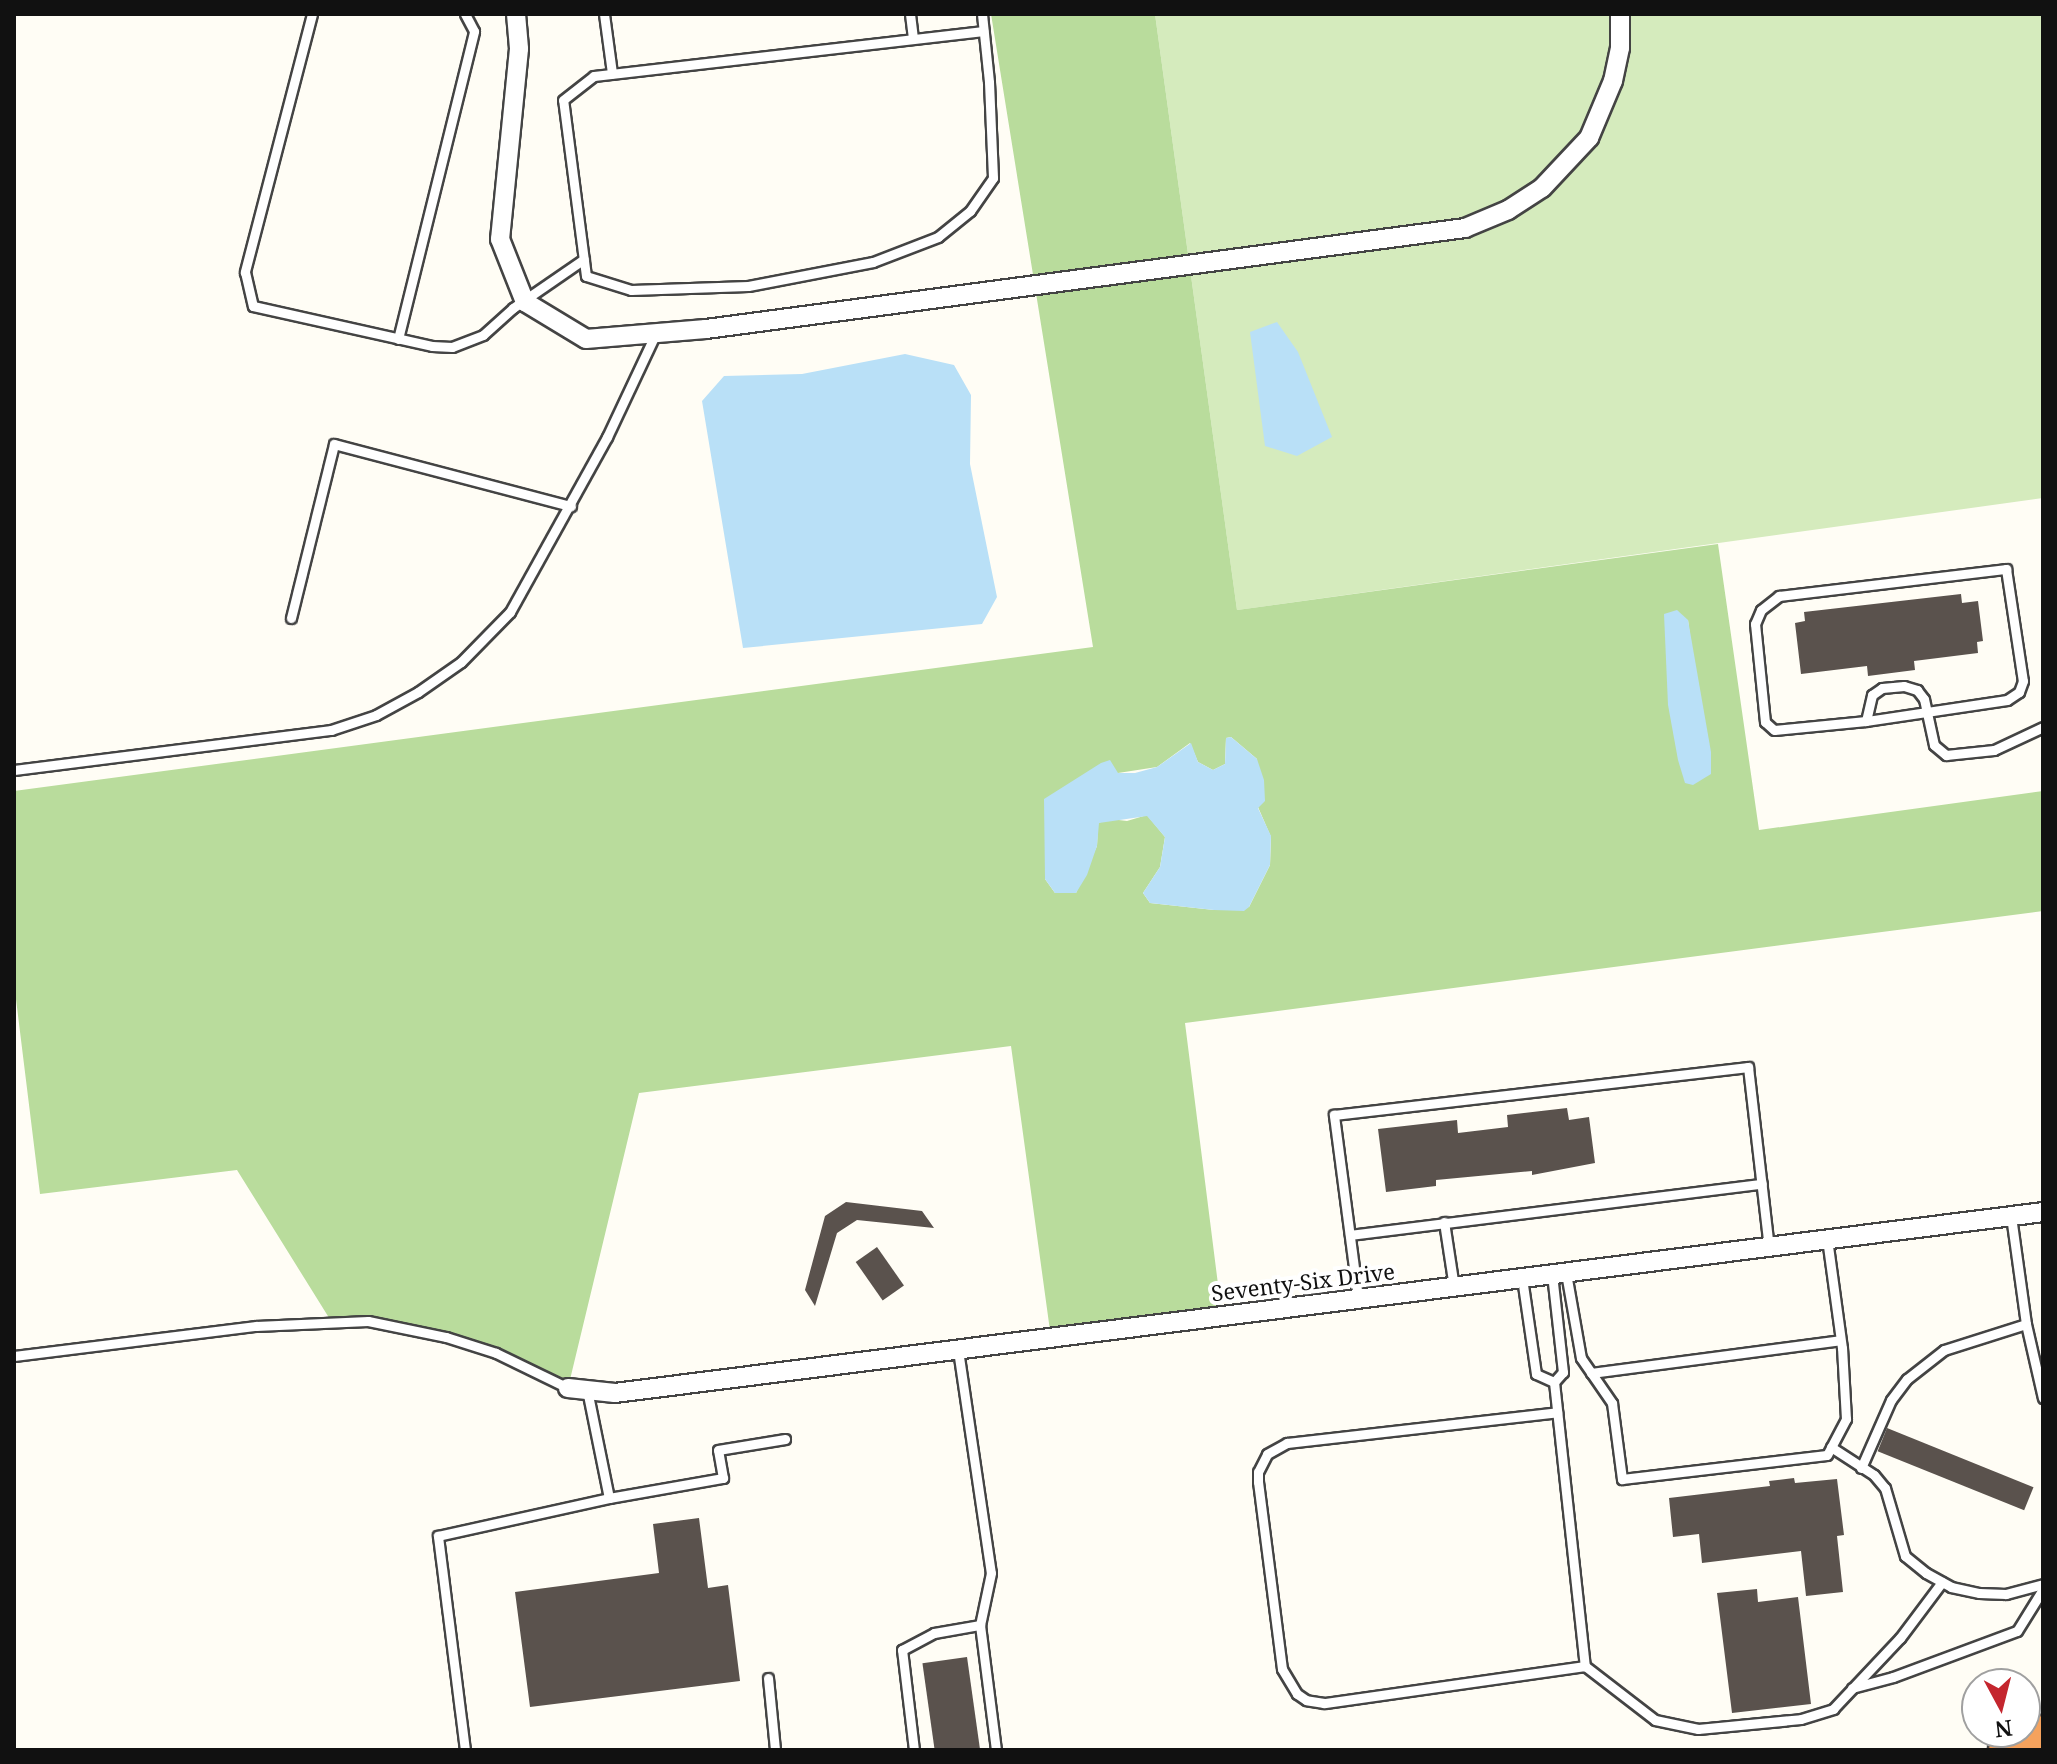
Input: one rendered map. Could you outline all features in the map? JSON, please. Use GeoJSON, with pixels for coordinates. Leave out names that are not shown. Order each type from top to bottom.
{"type":"FeatureCollection","features":[{"type":"Feature","properties":{"kind":"highway"},"geometry":{"type":"LineString","coordinates":[[2006,1750],[2043,1733]]}},
{"type":"Feature","properties":{"kind":"street"},"geometry":{"type":"LineString","coordinates":[[516,14],[519,49],[500,239],[525,302],[586,339],[656,333],[1465,228],[1508,210],[1542,188],[1589,138],[1603,111],[1613,81],[1620,48],[1620,14]]}},
{"type":"Feature","properties":{"kind":"street","name":"Seventy-Six Drive"},"geometry":{"type":"LineString","coordinates":[[578,1389],[615,1393],[2043,1212]]}},
{"type":"Feature","properties":{"kind":"lane"},"geometry":{"type":"LineString","coordinates":[[312,14],[245,272],[253,306],[432,346],[461,344],[483,335],[584,259]]}},
{"type":"Feature","properties":{"kind":"lane"},"geometry":{"type":"LineString","coordinates":[[398,339],[474,31],[465,14]]}},
{"type":"Feature","properties":{"kind":"lane"},"geometry":{"type":"LineString","coordinates":[[604,14],[612,73]]}},
{"type":"Feature","properties":{"kind":"lane"},"geometry":{"type":"LineString","coordinates":[[910,14],[913,39]]}},
{"type":"Feature","properties":{"kind":"lane"},"geometry":{"type":"LineString","coordinates":[[982,14],[993,178],[970,211],[938,237],[873,262],[748,286],[631,290],[586,276],[563,100],[594,76],[983,31]]}},
{"type":"Feature","properties":{"kind":"lane"},"geometry":{"type":"LineString","coordinates":[[14,770],[272,740],[331,730],[376,715],[461,662],[510,612],[571,506],[656,333]]}},
{"type":"Feature","properties":{"kind":"lane"},"geometry":{"type":"LineString","coordinates":[[291,618],[334,444],[571,506]]}},
{"type":"Feature","properties":{"kind":"lane"},"geometry":{"type":"LineString","coordinates":[[2006,569],[2023,681],[2019,692],[2007,700],[1866,721],[1774,730],[1765,722],[1755,624],[1761,610],[1779,596],[2006,569]]}},
{"type":"Feature","properties":{"kind":"lane"},"geometry":{"type":"LineString","coordinates":[[1866,721],[1872,695],[1882,688],[1917,690],[1927,714],[1934,745],[1946,755],[1994,750],[2043,727]]}},
{"type":"Feature","properties":{"kind":"lane"},"geometry":{"type":"LineString","coordinates":[[1359,1299],[1334,1115],[1748,1067],[1769,1248]]}},
{"type":"Feature","properties":{"kind":"lane"},"geometry":{"type":"LineString","coordinates":[[1350,1235],[1762,1184]]}},
{"type":"Feature","properties":{"kind":"lane"},"geometry":{"type":"LineString","coordinates":[[2011,1216],[2026,1324],[2043,1398]]}},
{"type":"Feature","properties":{"kind":"lane"},"geometry":{"type":"LineString","coordinates":[[1444,1222],[1454,1287]]}},
{"type":"Feature","properties":{"kind":"lane"},"geometry":{"type":"LineString","coordinates":[[1559,1274],[1581,1358],[1612,1403],[1622,1479],[1827,1455],[1846,1419],[1827,1239]]}},
{"type":"Feature","properties":{"kind":"lane"},"geometry":{"type":"LineString","coordinates":[[1559,1274],[1563,1372],[1554,1382],[1585,1666]]}},
{"type":"Feature","properties":{"kind":"lane"},"geometry":{"type":"LineString","coordinates":[[1522,1278],[1536,1374],[1554,1382]]}},
{"type":"Feature","properties":{"kind":"lane"},"geometry":{"type":"LineString","coordinates":[[14,1356],[256,1326],[368,1321],[446,1337],[496,1353],[578,1389],[609,1498]]}},
{"type":"Feature","properties":{"kind":"lane"},"geometry":{"type":"LineString","coordinates":[[1861,1468],[1891,1400],[1907,1379],[1944,1350],[2026,1324]]}},
{"type":"Feature","properties":{"kind":"lane"},"geometry":{"type":"LineString","coordinates":[[1591,1373],[1840,1340]]}},
{"type":"Feature","properties":{"kind":"lane"},"geometry":{"type":"LineString","coordinates":[[958,1350],[991,1573],[980,1625],[996,1750]]}},
{"type":"Feature","properties":{"kind":"lane"},"geometry":{"type":"LineString","coordinates":[[1557,1412],[1287,1443],[1267,1454],[1258,1472],[1258,1482],[1282,1669],[1291,1687],[1306,1700],[1324,1703],[1585,1666],[1655,1720],[1698,1729],[1801,1719],[1833,1709],[1900,1638],[1942,1582]]}},
{"type":"Feature","properties":{"kind":"lane"},"geometry":{"type":"LineString","coordinates":[[465,1750],[438,1536],[609,1498],[723,1478],[718,1450],[785,1439]]}},
{"type":"Feature","properties":{"kind":"lane"},"geometry":{"type":"LineString","coordinates":[[1831,1447],[1874,1475],[1885,1488],[1905,1556],[1942,1582],[1979,1593],[2006,1594],[2043,1586]]}},
{"type":"Feature","properties":{"kind":"lane"},"geometry":{"type":"LineString","coordinates":[[1850,1688],[1893,1677],[2017,1631],[2043,1586]]}},
{"type":"Feature","properties":{"kind":"lane"},"geometry":{"type":"LineString","coordinates":[[914,1750],[902,1650],[934,1633],[980,1625]]}},
{"type":"Feature","properties":{"kind":"lane"},"geometry":{"type":"LineString","coordinates":[[768,1678],[775,1750]]}},
{"type":"Feature","properties":{"kind":"green space"},"geometry":{"type":"Polygon","coordinates":[[[991,14],[1155,14],[1237,610],[1718,544],[1759,830],[2043,791],[2043,911],[1185,1023],[1222,1316],[1051,1338],[1011,1046],[639,1093],[568,1388],[496,1353],[404,1327],[331,1321],[237,1170],[40,1194],[14,983],[14,791],[1093,647],[991,14]],[[1688,620],[1678,760],[1694,668],[1688,620]],[[1231,737],[1226,738],[1225,764],[1213,770],[1198,762],[1190,743],[1157,767],[1118,773],[1045,849],[1045,879],[1055,893],[1076,893],[1097,846],[1098,823],[1110,819],[1127,821],[1147,815],[1165,837],[1160,867],[1143,893],[1150,903],[1214,910],[1249,907],[1270,865],[1271,837],[1258,807],[1257,759],[1231,737]]]}},
{"type":"Feature","properties":{"kind":"green space"},"geometry":{"type":"Polygon","coordinates":[[[1155,14],[2043,14],[2043,498],[1237,610],[1155,14]]]}},
{"type":"Feature","properties":{"kind":"water"},"geometry":{"type":"Polygon","coordinates":[[[1277,322],[1298,352],[1332,437],[1297,456],[1265,446],[1250,332],[1277,322]]]}},
{"type":"Feature","properties":{"kind":"water"},"geometry":{"type":"Polygon","coordinates":[[[905,354],[954,365],[971,395],[970,464],[997,597],[982,624],[743,648],[702,401],[724,376],[802,374],[905,354]]]}},
{"type":"Feature","properties":{"kind":"water"},"geometry":{"type":"Polygon","coordinates":[[[1677,610],[1688,620],[1711,752],[1711,774],[1693,785],[1685,783],[1668,705],[1664,614],[1677,610]]]}},
{"type":"Feature","properties":{"kind":"water"},"geometry":{"type":"Polygon","coordinates":[[[1231,737],[1257,759],[1264,780],[1265,801],[1258,808],[1271,836],[1270,865],[1249,907],[1244,911],[1214,910],[1150,903],[1143,893],[1160,867],[1165,837],[1147,816],[1099,823],[1097,846],[1087,875],[1076,893],[1055,893],[1045,879],[1044,799],[1101,763],[1110,760],[1118,773],[1135,773],[1157,767],[1191,743],[1198,762],[1213,770],[1225,764],[1226,738],[1231,737]]]}},
{"type":"Feature","properties":{"kind":"building"},"geometry":{"type":"Polygon","coordinates":[[[1961,594],[1962,603],[1978,601],[1983,641],[1977,642],[1978,653],[1914,661],[1915,670],[1868,676],[1867,666],[1801,674],[1795,623],[1805,621],[1804,612],[1961,594]]]}},
{"type":"Feature","properties":{"kind":"building"},"geometry":{"type":"Polygon","coordinates":[[[1567,1108],[1569,1120],[1589,1117],[1595,1163],[1532,1175],[1532,1171],[1436,1180],[1436,1186],[1386,1192],[1378,1129],[1457,1120],[1458,1133],[1508,1127],[1507,1115],[1567,1108]]]}},
{"type":"Feature","properties":{"kind":"building"},"geometry":{"type":"Polygon","coordinates":[[[846,1202],[922,1211],[934,1228],[857,1220],[837,1233],[815,1306],[805,1290],[825,1216],[846,1202]]]}},
{"type":"Feature","properties":{"kind":"building"},"geometry":{"type":"Polygon","coordinates":[[[877,1247],[904,1286],[883,1300],[856,1262],[877,1247]]]}},
{"type":"Feature","properties":{"kind":"building"},"geometry":{"type":"Polygon","coordinates":[[[1887,1428],[2033,1487],[2024,1510],[1878,1451],[1887,1428]]]}},
{"type":"Feature","properties":{"kind":"building"},"geometry":{"type":"Polygon","coordinates":[[[1794,1478],[1795,1483],[1837,1479],[1844,1535],[1837,1536],[1843,1592],[1806,1596],[1801,1551],[1702,1563],[1699,1534],[1673,1537],[1669,1498],[1770,1486],[1769,1481],[1794,1478]]]}},
{"type":"Feature","properties":{"kind":"building"},"geometry":{"type":"Polygon","coordinates":[[[699,1518],[708,1588],[728,1585],[740,1681],[530,1707],[515,1592],[659,1573],[653,1524],[699,1518]]]}},
{"type":"Feature","properties":{"kind":"building"},"geometry":{"type":"Polygon","coordinates":[[[1757,1589],[1758,1602],[1798,1597],[1811,1704],[1732,1713],[1717,1593],[1757,1589]]]}},
{"type":"Feature","properties":{"kind":"building"},"geometry":{"type":"Polygon","coordinates":[[[967,1657],[980,1750],[935,1750],[922,1663],[967,1657]]]}}]}
